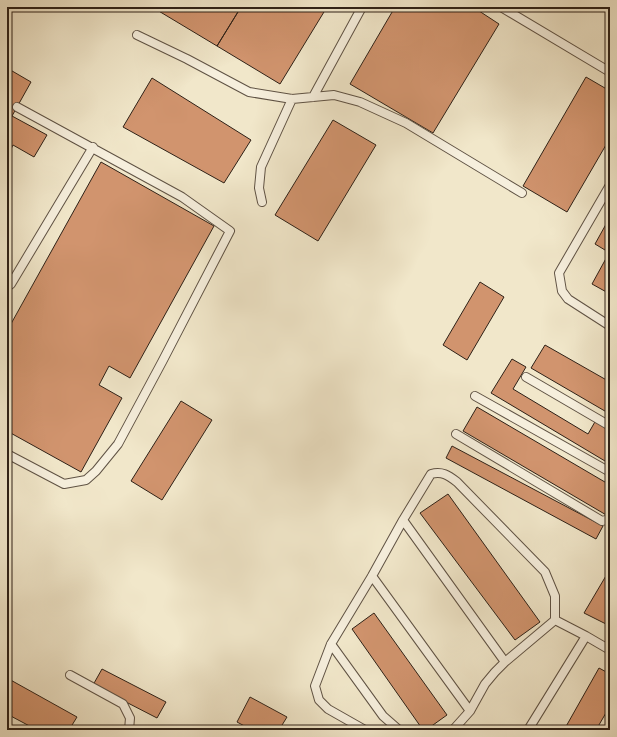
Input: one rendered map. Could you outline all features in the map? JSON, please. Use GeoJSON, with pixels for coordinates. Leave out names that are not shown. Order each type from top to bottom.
{"type":"FeatureCollection","features":[{"type":"Feature","properties":{"kind":"lane"},"geometry":{"type":"LineString","coordinates":[[314,97],[362,7]]}},
{"type":"Feature","properties":{"kind":"lane"},"geometry":{"type":"LineString","coordinates":[[501,7],[610,72]]}},
{"type":"Feature","properties":{"kind":"lane"},"geometry":{"type":"LineString","coordinates":[[137,35],[187,59],[249,92],[292,99],[334,96],[360,102],[400,120],[522,193]]}},
{"type":"Feature","properties":{"kind":"lane"},"geometry":{"type":"LineString","coordinates":[[262,202],[259,188],[261,167],[292,99]]}},
{"type":"Feature","properties":{"kind":"lane"},"geometry":{"type":"LineString","coordinates":[[7,454],[64,484],[86,480],[96,471],[118,444],[230,231],[182,197],[93,147],[17,107]]}},
{"type":"Feature","properties":{"kind":"lane"},"geometry":{"type":"LineString","coordinates":[[7,287],[11,284],[93,147]]}},
{"type":"Feature","properties":{"kind":"lane"},"geometry":{"type":"LineString","coordinates":[[610,186],[559,273],[562,291],[568,300],[610,326]]}},
{"type":"Feature","properties":{"kind":"lane"},"geometry":{"type":"LineString","coordinates":[[526,377],[610,426]]}},
{"type":"Feature","properties":{"kind":"lane"},"geometry":{"type":"LineString","coordinates":[[475,396],[610,472]]}},
{"type":"Feature","properties":{"kind":"lane"},"geometry":{"type":"LineString","coordinates":[[456,434],[602,521],[610,519]]}},
{"type":"Feature","properties":{"kind":"lane"},"geometry":{"type":"LineString","coordinates":[[365,730],[328,709],[319,700],[315,686],[331,644],[431,474],[438,472],[451,478],[545,572],[555,596],[555,620],[505,662],[485,684],[470,711],[453,730]]}},
{"type":"Feature","properties":{"kind":"lane"},"geometry":{"type":"LineString","coordinates":[[403,520],[505,662]]}},
{"type":"Feature","properties":{"kind":"lane"},"geometry":{"type":"LineString","coordinates":[[372,576],[470,711]]}},
{"type":"Feature","properties":{"kind":"lane"},"geometry":{"type":"LineString","coordinates":[[555,620],[610,650]]}},
{"type":"Feature","properties":{"kind":"lane"},"geometry":{"type":"LineString","coordinates":[[528,730],[586,636]]}},
{"type":"Feature","properties":{"kind":"lane"},"geometry":{"type":"LineString","coordinates":[[331,644],[383,716],[399,730]]}},
{"type":"Feature","properties":{"kind":"lane"},"geometry":{"type":"LineString","coordinates":[[70,675],[123,704],[130,718],[129,730]]}},
{"type":"Feature","properties":{"kind":"building"},"geometry":{"type":"Polygon","coordinates":[[[152,7],[241,7],[217,46],[152,7]]]}},
{"type":"Feature","properties":{"kind":"building"},"geometry":{"type":"Polygon","coordinates":[[[241,7],[327,7],[280,84],[217,46],[241,7]]]}},
{"type":"Feature","properties":{"kind":"building"},"geometry":{"type":"Polygon","coordinates":[[[395,7],[473,7],[499,24],[433,133],[350,84],[395,7]]]}},
{"type":"Feature","properties":{"kind":"building"},"geometry":{"type":"Polygon","coordinates":[[[7,68],[31,82],[12,116],[47,135],[34,157],[13,145],[7,157],[7,68]]]}},
{"type":"Feature","properties":{"kind":"building"},"geometry":{"type":"Polygon","coordinates":[[[586,77],[610,91],[610,138],[567,212],[523,186],[586,77]]]}},
{"type":"Feature","properties":{"kind":"building"},"geometry":{"type":"Polygon","coordinates":[[[152,78],[251,140],[224,183],[123,127],[152,78]]]}},
{"type":"Feature","properties":{"kind":"building"},"geometry":{"type":"Polygon","coordinates":[[[333,120],[376,145],[318,241],[275,215],[333,120]]]}},
{"type":"Feature","properties":{"kind":"building"},"geometry":{"type":"Polygon","coordinates":[[[101,162],[214,226],[130,378],[109,366],[99,385],[122,398],[81,472],[7,431],[7,331],[101,162]]]}},
{"type":"Feature","properties":{"kind":"building"},"geometry":{"type":"Polygon","coordinates":[[[610,217],[610,253],[595,244],[610,217]]]}},
{"type":"Feature","properties":{"kind":"building"},"geometry":{"type":"Polygon","coordinates":[[[610,253],[610,294],[592,284],[610,253]]]}},
{"type":"Feature","properties":{"kind":"building"},"geometry":{"type":"Polygon","coordinates":[[[480,282],[504,297],[467,360],[443,345],[480,282]]]}},
{"type":"Feature","properties":{"kind":"building"},"geometry":{"type":"Polygon","coordinates":[[[545,345],[610,382],[610,414],[531,368],[545,345]]]}},
{"type":"Feature","properties":{"kind":"building"},"geometry":{"type":"Polygon","coordinates":[[[512,359],[526,367],[513,389],[588,434],[596,420],[610,429],[610,464],[491,393],[512,359]]]}},
{"type":"Feature","properties":{"kind":"building"},"geometry":{"type":"Polygon","coordinates":[[[181,401],[212,420],[162,500],[131,481],[181,401]]]}},
{"type":"Feature","properties":{"kind":"building"},"geometry":{"type":"Polygon","coordinates":[[[477,407],[610,485],[610,512],[608,516],[463,431],[477,407]]]}},
{"type":"Feature","properties":{"kind":"building"},"geometry":{"type":"Polygon","coordinates":[[[452,446],[603,526],[596,539],[446,458],[452,446]]]}},
{"type":"Feature","properties":{"kind":"building"},"geometry":{"type":"Polygon","coordinates":[[[448,494],[540,622],[515,640],[420,513],[448,494]]]}},
{"type":"Feature","properties":{"kind":"building"},"geometry":{"type":"Polygon","coordinates":[[[610,569],[610,621],[608,625],[584,613],[610,569]]]}},
{"type":"Feature","properties":{"kind":"building"},"geometry":{"type":"Polygon","coordinates":[[[374,613],[447,715],[426,730],[423,730],[352,629],[374,613]]]}},
{"type":"Feature","properties":{"kind":"building"},"geometry":{"type":"Polygon","coordinates":[[[599,668],[610,674],[610,706],[596,730],[564,730],[599,668]]]}},
{"type":"Feature","properties":{"kind":"building"},"geometry":{"type":"Polygon","coordinates":[[[102,669],[166,702],[157,718],[93,685],[102,669]]]}},
{"type":"Feature","properties":{"kind":"building"},"geometry":{"type":"Polygon","coordinates":[[[7,678],[77,717],[69,730],[37,730],[7,714],[7,678]]]}},
{"type":"Feature","properties":{"kind":"building"},"geometry":{"type":"Polygon","coordinates":[[[250,697],[287,717],[279,730],[252,730],[237,722],[250,697]]]}}]}
